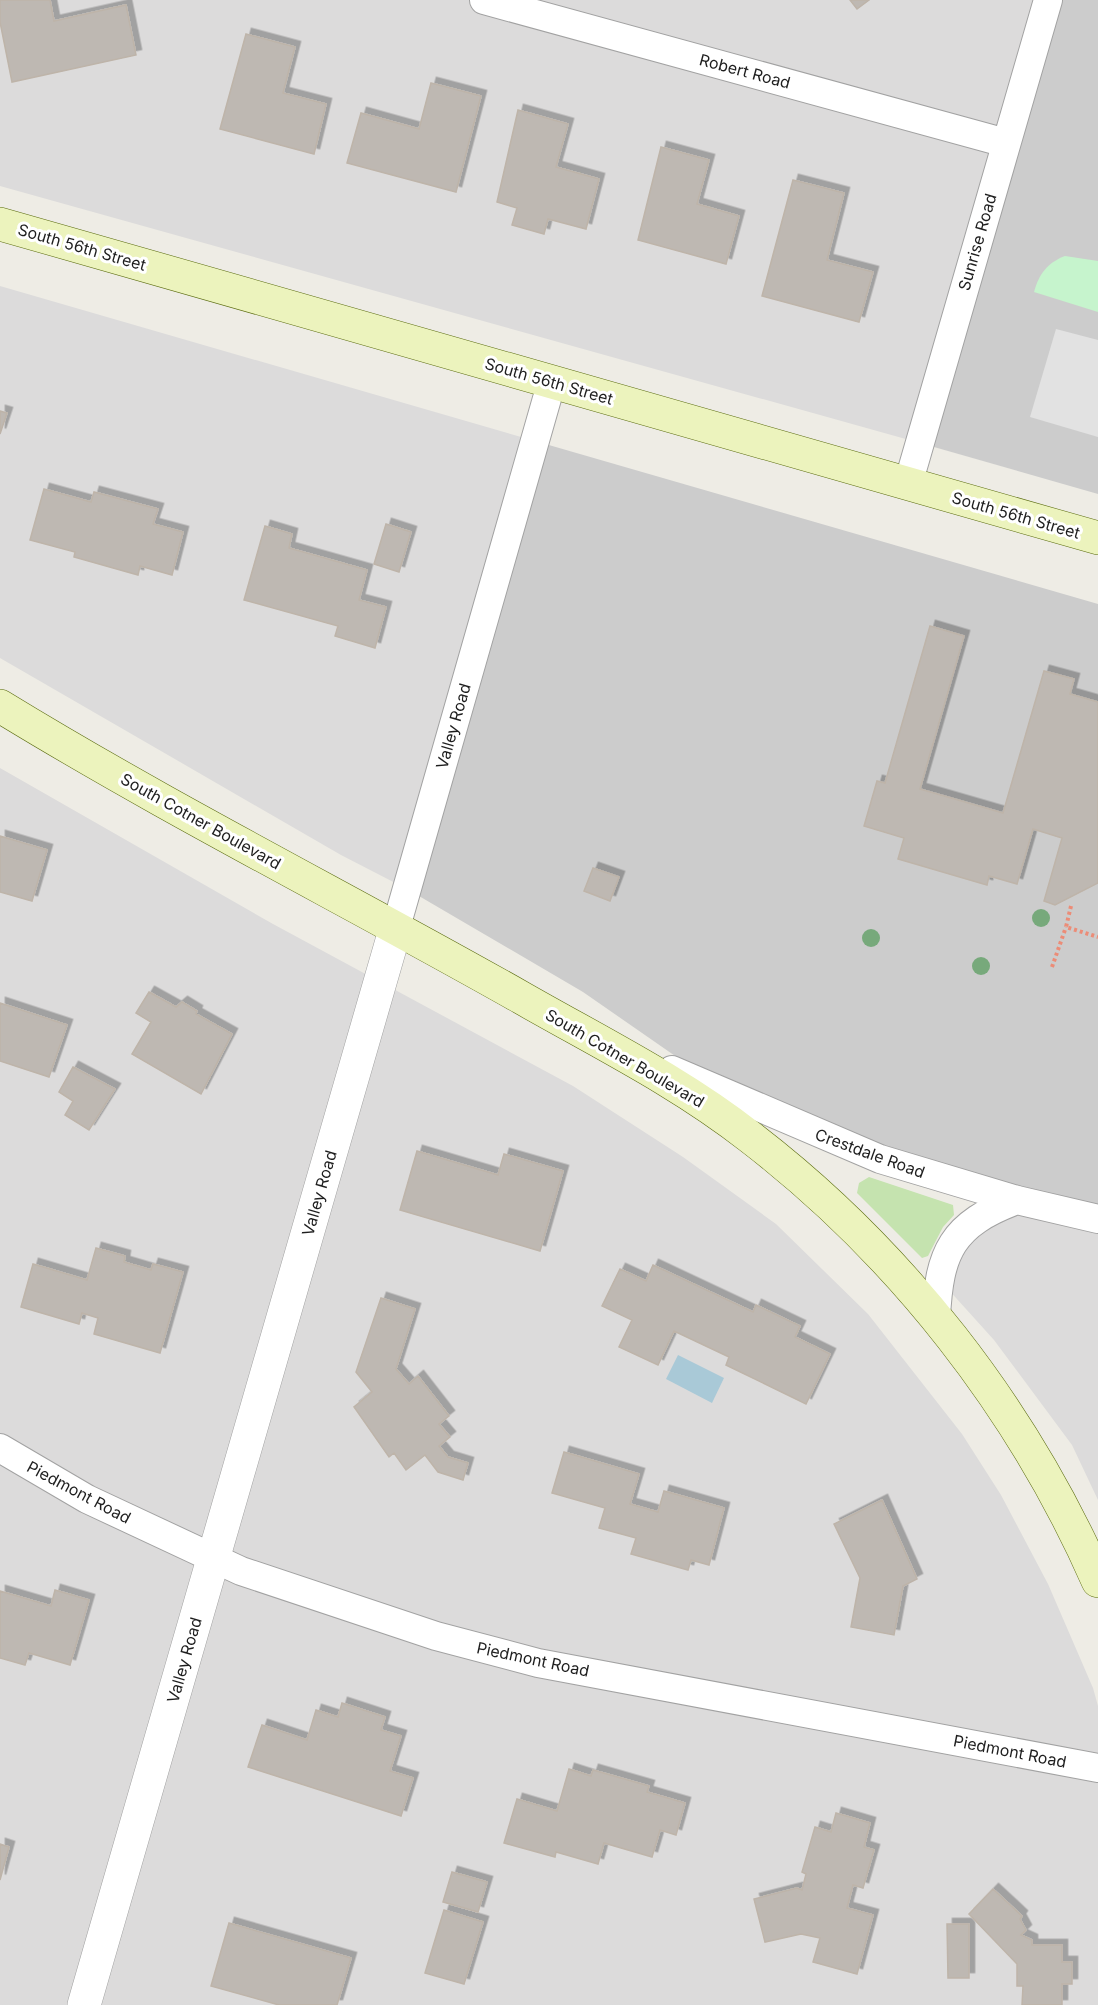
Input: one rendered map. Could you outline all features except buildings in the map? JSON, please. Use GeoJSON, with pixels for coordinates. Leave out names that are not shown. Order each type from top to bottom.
{"type":"FeatureCollection","features":[{"type":"Feature","properties":{"kind":"main road","name":"South 56th Street"},"geometry":{"type":"LineString","coordinates":[[0,224],[1098,538]]}},
{"type":"Feature","properties":{"kind":"main road","name":"South Cotner Boulevard"},"geometry":{"type":"LineString","coordinates":[[0,706],[144,790],[396,927],[652,1072],[707,1105],[751,1137],[862,1235],[936,1318],[1021,1436],[1073,1528],[1098,1581]]}},
{"type":"Feature","properties":{"kind":"street","name":"Robert Road"},"geometry":{"type":"LineString","coordinates":[[484,0],[1006,143]]}},
{"type":"Feature","properties":{"kind":"street","name":"Sunrise Road"},"geometry":{"type":"LineString","coordinates":[[909,484],[1048,0]]}},
{"type":"Feature","properties":{"kind":"street","name":"Valley Road"},"geometry":{"type":"LineString","coordinates":[[84,2005],[552,381]]}},
{"type":"Feature","properties":{"kind":"street","name":"Crestdale Road"},"geometry":{"type":"LineString","coordinates":[[652,1072],[663,1066],[856,1150],[1017,1200],[1098,1219]]}},
{"type":"Feature","properties":{"kind":"street"},"geometry":{"type":"LineString","coordinates":[[936,1318],[938,1278],[954,1242],[969,1224],[990,1210],[1017,1200]]}},
{"type":"Feature","properties":{"kind":"street","name":"Piedmont Road"},"geometry":{"type":"LineString","coordinates":[[0,1448],[87,1498],[241,1571],[381,1620],[537,1663],[1098,1768]]}},
{"type":"Feature","properties":{"kind":"path"},"geometry":{"type":"LineString","coordinates":[[1052,967],[1071,906]]}},
{"type":"Feature","properties":{"kind":"path"},"geometry":{"type":"LineString","coordinates":[[1066,927],[1098,937]]}},
{"type":"Feature","properties":{"kind":"shaded area"},"geometry":{"type":"Polygon","coordinates":[[[0,0],[1048,0],[920,443],[0,186],[0,0]]]}},
{"type":"Feature","properties":{"kind":"shaded area"},"geometry":{"type":"Polygon","coordinates":[[[1048,0],[1098,0],[1098,494],[920,443],[1048,0]]]}},
{"type":"Feature","properties":{"kind":"shaded area"},"geometry":{"type":"Polygon","coordinates":[[[0,286],[535,441],[407,889],[341,855],[0,658],[0,286]]]}},
{"type":"Feature","properties":{"kind":"shaded area"},"geometry":{"type":"Polygon","coordinates":[[[1056,329],[1098,340],[1098,437],[1030,417],[1056,329]]]}},
{"type":"Feature","properties":{"kind":"shaded area"},"geometry":{"type":"Polygon","coordinates":[[[535,441],[1098,604],[1098,1219],[740,1101],[583,992],[407,889],[535,441]]]}},
{"type":"Feature","properties":{"kind":"shaded area"},"geometry":{"type":"Polygon","coordinates":[[[0,768],[273,924],[573,1086],[683,1157],[776,1224],[868,1314],[962,1434],[1001,1495],[1048,1584],[1093,1688],[1098,1706],[1098,2005],[0,2005],[0,768]]]}},
{"type":"Feature","properties":{"kind":"shaded area"},"geometry":{"type":"Polygon","coordinates":[[[990,1210],[1098,1219],[1098,1500],[1072,1445],[994,1340],[938,1278],[990,1210]]]}},
{"type":"Feature","properties":{"kind":"green space"},"geometry":{"type":"Polygon","coordinates":[[[1065,256],[1098,261],[1098,312],[1034,292],[1045,270],[1053,262],[1065,256]]]}},
{"type":"Feature","properties":{"kind":"green space"},"geometry":{"type":"Polygon","coordinates":[[[869,1177],[953,1205],[954,1215],[943,1227],[928,1256],[922,1258],[857,1193],[859,1183],[869,1177]]]}},
{"type":"Feature","properties":{"kind":"water"},"geometry":{"type":"Polygon","coordinates":[[[678,1355],[724,1378],[712,1403],[666,1379],[678,1355]]]}}]}
